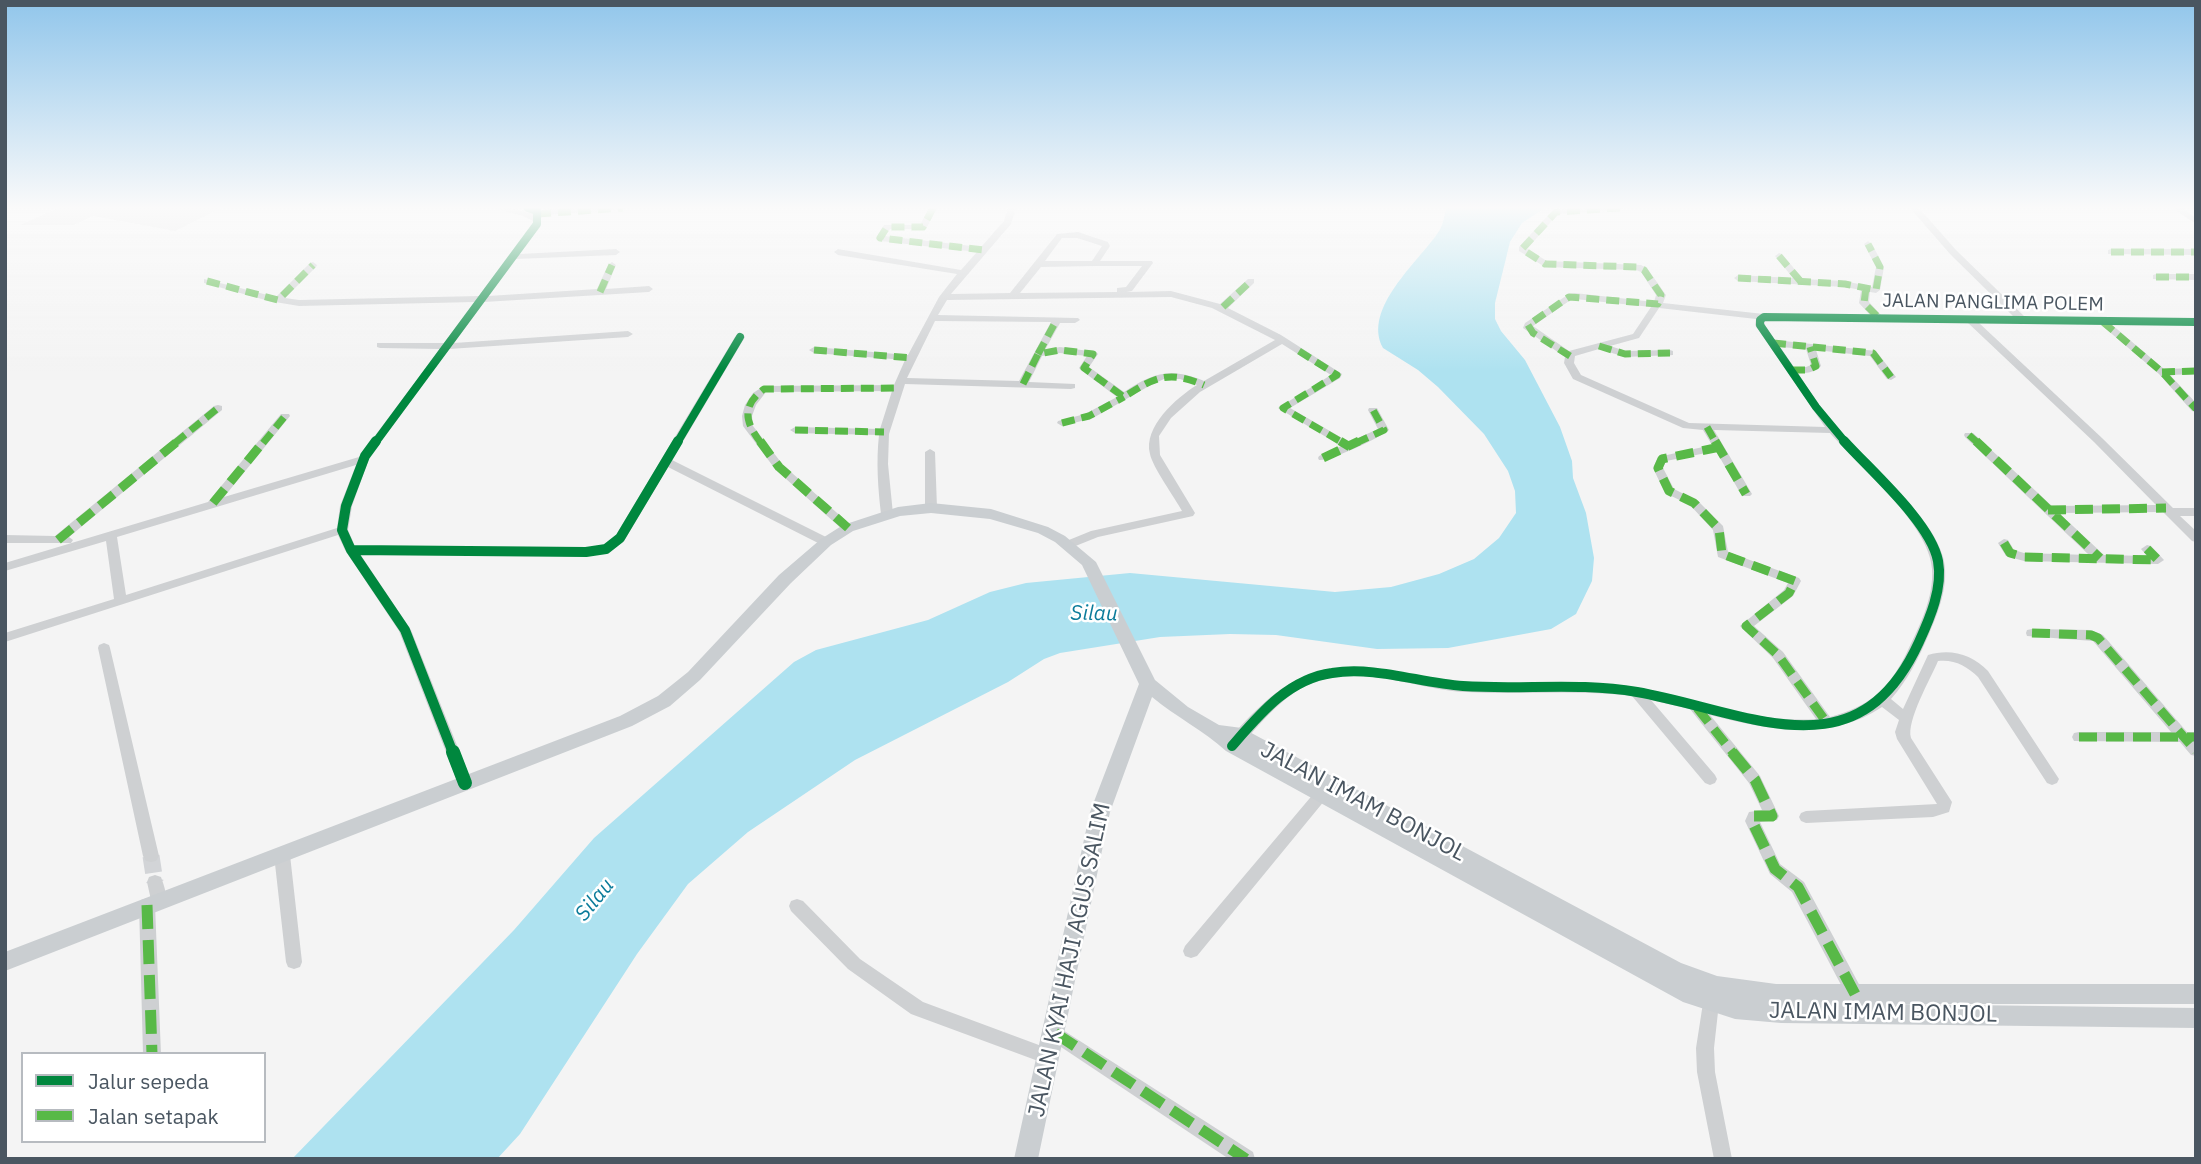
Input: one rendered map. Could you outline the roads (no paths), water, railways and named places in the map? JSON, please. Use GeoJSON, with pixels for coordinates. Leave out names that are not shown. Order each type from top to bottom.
{"type":"FeatureCollection","features":[{"type":"Feature","properties":{"kind":"main road"},"geometry":{"type":"LineString","coordinates":[[5,962],[154,896],[282,855],[626,721],[664,701],[694,676],[785,579],[825,542],[848,528],[887,514],[930,508],[991,513],[1042,530],[1068,545],[1088,562],[1148,684]]}},
{"type":"Feature","properties":{"kind":"main road","name":"JALAN IMAM BONJOL"},"geometry":{"type":"LineString","coordinates":[[1148,684],[1182,712],[1672,986],[1711,1003],[1735,1009],[1781,1013],[2196,1018]]}},
{"type":"Feature","properties":{"kind":"main road","name":"JALAN KYAI HAJI AGUS SALIM"},"geometry":{"type":"LineString","coordinates":[[1026,1159],[1100,812],[1148,684]]}},
{"type":"Feature","properties":{"kind":"main road","name":"JALAN IMAM BONJOL"},"geometry":{"type":"LineString","coordinates":[[1331,796],[1695,979],[1717,986],[1755,993],[2196,994]]}},
{"type":"Feature","properties":{"kind":"main road"},"geometry":{"type":"LineString","coordinates":[[2024,993],[2039,1016]]}},
{"type":"Feature","properties":{"kind":"street"},"geometry":{"type":"LineString","coordinates":[[465,783],[405,630],[351,550],[342,530],[346,506],[363,459],[509,262]]}},
{"type":"Feature","properties":{"kind":"street"},"geometry":{"type":"LineString","coordinates":[[897,262],[964,273]]}},
{"type":"Feature","properties":{"kind":"street"},"geometry":{"type":"LineString","coordinates":[[887,514],[882,464],[884,432],[901,384],[932,318],[944,297],[973,262]]}},
{"type":"Feature","properties":{"kind":"street"},"geometry":{"type":"LineString","coordinates":[[1542,262],[1642,268],[1661,295],[1658,304],[1636,336],[1574,352],[1570,356],[1573,372],[1583,381],[1687,426],[1834,430]]}},
{"type":"Feature","properties":{"kind":"street"},"geometry":{"type":"LineString","coordinates":[[1785,262],[1802,283]]}},
{"type":"Feature","properties":{"kind":"street"},"geometry":{"type":"LineString","coordinates":[[1738,278],[1841,284],[1877,289],[1880,267],[1878,262]]}},
{"type":"Feature","properties":{"kind":"street"},"geometry":{"type":"LineString","coordinates":[[1964,262],[2024,321]]}},
{"type":"Feature","properties":{"kind":"street"},"geometry":{"type":"LineString","coordinates":[[944,297],[1127,290],[1149,264],[1038,264],[1015,294]]}},
{"type":"Feature","properties":{"kind":"street"},"geometry":{"type":"LineString","coordinates":[[278,300],[313,265]]}},
{"type":"Feature","properties":{"kind":"street"},"geometry":{"type":"LineString","coordinates":[[600,292],[612,265]]}},
{"type":"Feature","properties":{"kind":"street"},"geometry":{"type":"LineString","coordinates":[[2156,277],[2196,277]]}},
{"type":"Feature","properties":{"kind":"street"},"geometry":{"type":"LineString","coordinates":[[207,281],[299,303],[481,299],[649,289]]}},
{"type":"Feature","properties":{"kind":"street"},"geometry":{"type":"LineString","coordinates":[[1223,307],[1251,281]]}},
{"type":"Feature","properties":{"kind":"street"},"geometry":{"type":"LineString","coordinates":[[1866,288],[1864,303],[1880,319]]}},
{"type":"Feature","properties":{"kind":"street"},"geometry":{"type":"LineString","coordinates":[[1015,294],[1171,294],[1206,300],[1223,307],[1337,375],[1283,408],[1350,447]]}},
{"type":"Feature","properties":{"kind":"street","name":"JALAN PANGLIMA POLEM"},"geometry":{"type":"LineString","coordinates":[[1570,356],[1533,333],[1528,325],[1569,297],[1658,304],[1764,317],[2196,323]]}},
{"type":"Feature","properties":{"kind":"street"},"geometry":{"type":"LineString","coordinates":[[1229,738],[1293,685],[1310,677],[1334,672],[1359,672],[1465,687],[1560,685],[1636,692],[1773,722],[1805,725],[1855,716],[1883,700],[1903,677],[1928,621],[1936,590],[1939,561],[1926,536],[1834,430],[1760,325],[1764,317]]}},
{"type":"Feature","properties":{"kind":"street"},"geometry":{"type":"LineString","coordinates":[[932,318],[1075,320]]}},
{"type":"Feature","properties":{"kind":"street"},"geometry":{"type":"LineString","coordinates":[[1971,320],[2196,538]]}},
{"type":"Feature","properties":{"kind":"street"},"geometry":{"type":"LineString","coordinates":[[1023,384],[1056,321]]}},
{"type":"Feature","properties":{"kind":"street"},"geometry":{"type":"LineString","coordinates":[[2103,322],[2162,372],[2196,410]]}},
{"type":"Feature","properties":{"kind":"street"},"geometry":{"type":"LineString","coordinates":[[380,345],[446,346],[628,334]]}},
{"type":"Feature","properties":{"kind":"street"},"geometry":{"type":"LineString","coordinates":[[351,550],[586,552],[606,549],[620,538],[740,338]]}},
{"type":"Feature","properties":{"kind":"street"},"geometry":{"type":"LineString","coordinates":[[1068,545],[1095,534],[1189,513],[1155,455],[1154,436],[1167,416],[1204,385],[1282,340]]}},
{"type":"Feature","properties":{"kind":"street"},"geometry":{"type":"LineString","coordinates":[[1773,343],[1872,353],[1891,377]]}},
{"type":"Feature","properties":{"kind":"street"},"geometry":{"type":"LineString","coordinates":[[1598,346],[1625,354],[1670,353]]}},
{"type":"Feature","properties":{"kind":"street"},"geometry":{"type":"LineString","coordinates":[[1792,370],[1808,370],[1816,366],[1810,347]]}},
{"type":"Feature","properties":{"kind":"street"},"geometry":{"type":"LineString","coordinates":[[814,350],[912,359]]}},
{"type":"Feature","properties":{"kind":"street"},"geometry":{"type":"LineString","coordinates":[[1038,355],[1060,350],[1093,354],[1084,368],[1124,397]]}},
{"type":"Feature","properties":{"kind":"street"},"geometry":{"type":"LineString","coordinates":[[2162,372],[2196,371]]}},
{"type":"Feature","properties":{"kind":"street"},"geometry":{"type":"LineString","coordinates":[[1062,423],[1089,416],[1147,381],[1173,373],[1204,385]]}},
{"type":"Feature","properties":{"kind":"street"},"geometry":{"type":"LineString","coordinates":[[848,528],[779,467],[748,426],[748,411],[759,391],[901,384],[1071,386]]}},
{"type":"Feature","properties":{"kind":"street"},"geometry":{"type":"LineString","coordinates":[[58,540],[218,408]]}},
{"type":"Feature","properties":{"kind":"street"},"geometry":{"type":"LineString","coordinates":[[1323,458],[1384,430],[1373,410]]}},
{"type":"Feature","properties":{"kind":"street"},"geometry":{"type":"LineString","coordinates":[[213,503],[285,416]]}},
{"type":"Feature","properties":{"kind":"street"},"geometry":{"type":"LineString","coordinates":[[1707,427],[1746,494]]}},
{"type":"Feature","properties":{"kind":"street"},"geometry":{"type":"LineString","coordinates":[[795,430],[884,432]]}},
{"type":"Feature","properties":{"kind":"street"},"geometry":{"type":"LineString","coordinates":[[1969,435],[2100,558]]}},
{"type":"Feature","properties":{"kind":"street"},"geometry":{"type":"LineString","coordinates":[[1720,447],[1662,459],[1658,468],[1660,476],[1669,491],[1694,502],[1719,528],[1722,555],[1795,581],[1789,593],[1746,626],[1778,655],[1827,723]]}},
{"type":"Feature","properties":{"kind":"street"},"geometry":{"type":"LineString","coordinates":[[930,452],[930,508]]}},
{"type":"Feature","properties":{"kind":"street"},"geometry":{"type":"LineString","coordinates":[[5,567],[363,459]]}},
{"type":"Feature","properties":{"kind":"street"},"geometry":{"type":"LineString","coordinates":[[665,461],[825,542]]}},
{"type":"Feature","properties":{"kind":"street"},"geometry":{"type":"LineString","coordinates":[[2048,510],[2196,512]]}},
{"type":"Feature","properties":{"kind":"street"},"geometry":{"type":"LineString","coordinates":[[5,638],[342,530]]}},
{"type":"Feature","properties":{"kind":"street"},"geometry":{"type":"LineString","coordinates":[[111,536],[121,601]]}},
{"type":"Feature","properties":{"kind":"street"},"geometry":{"type":"LineString","coordinates":[[5,539],[91,541]]}},
{"type":"Feature","properties":{"kind":"street"},"geometry":{"type":"LineString","coordinates":[[2004,543],[2010,553],[2024,557],[2158,561],[2147,549]]}},
{"type":"Feature","properties":{"kind":"street"},"geometry":{"type":"LineString","coordinates":[[2032,633],[2096,637],[2189,736],[2196,751]]}},
{"type":"Feature","properties":{"kind":"street"},"geometry":{"type":"LineString","coordinates":[[104,648],[151,856]]}},
{"type":"Feature","properties":{"kind":"street"},"geometry":{"type":"LineString","coordinates":[[1805,817],[1933,811],[1944,808],[1945,802],[1938,789],[1902,732],[1933,657],[1947,655],[1973,664],[1983,674],[2052,779]]}},
{"type":"Feature","properties":{"kind":"street"},"geometry":{"type":"LineString","coordinates":[[1636,692],[1710,779]]}},
{"type":"Feature","properties":{"kind":"street"},"geometry":{"type":"LineString","coordinates":[[1883,700],[1906,718]]}},
{"type":"Feature","properties":{"kind":"street"},"geometry":{"type":"LineString","coordinates":[[1694,705],[1755,780],[1773,816],[1754,816],[1752,821],[1768,857],[1777,872],[1794,881],[1798,887],[1855,994]]}},
{"type":"Feature","properties":{"kind":"street"},"geometry":{"type":"LineString","coordinates":[[2079,737],[2189,736]]}},
{"type":"Feature","properties":{"kind":"street"},"geometry":{"type":"LineString","coordinates":[[1191,951],[1331,796]]}},
{"type":"Feature","properties":{"kind":"street"},"geometry":{"type":"LineString","coordinates":[[282,855],[293,962]]}},
{"type":"Feature","properties":{"kind":"street"},"geometry":{"type":"LineString","coordinates":[[152,1052],[154,896]]}},
{"type":"Feature","properties":{"kind":"street"},"geometry":{"type":"LineString","coordinates":[[797,906],[854,964],[916,1009],[1049,1057]]}},
{"type":"Feature","properties":{"kind":"street"},"geometry":{"type":"LineString","coordinates":[[1711,1003],[1705,1048],[1706,1072],[1723,1159]]}},
{"type":"Feature","properties":{"kind":"street"},"geometry":{"type":"LineString","coordinates":[[1055,1033],[1247,1159]]}},
{"type":"Feature","properties":{"kind":"water","name":"Silau"},"geometry":{"type":"Polygon","coordinates":[[[1414,262],[1505,262],[1495,303],[1495,319],[1501,331],[1525,360],[1560,427],[1572,461],[1573,478],[1586,513],[1594,558],[1592,581],[1576,614],[1551,629],[1448,648],[1377,649],[1276,635],[1230,634],[1160,637],[1060,653],[1044,659],[1008,682],[855,760],[748,832],[688,884],[637,954],[520,1134],[497,1159],[292,1159],[514,930],[594,838],[794,662],[816,650],[928,620],[990,592],[1026,583],[1130,573],[1335,592],[1391,587],[1439,574],[1474,559],[1499,538],[1516,513],[1515,491],[1508,471],[1484,434],[1438,387],[1418,370],[1383,348],[1379,333],[1380,318],[1386,302],[1414,262]]]}},
{"type":"Feature","properties":{"kind":"tunnel"},"geometry":{"type":"LineString","coordinates":[[151,856],[155,882]]}}]}
